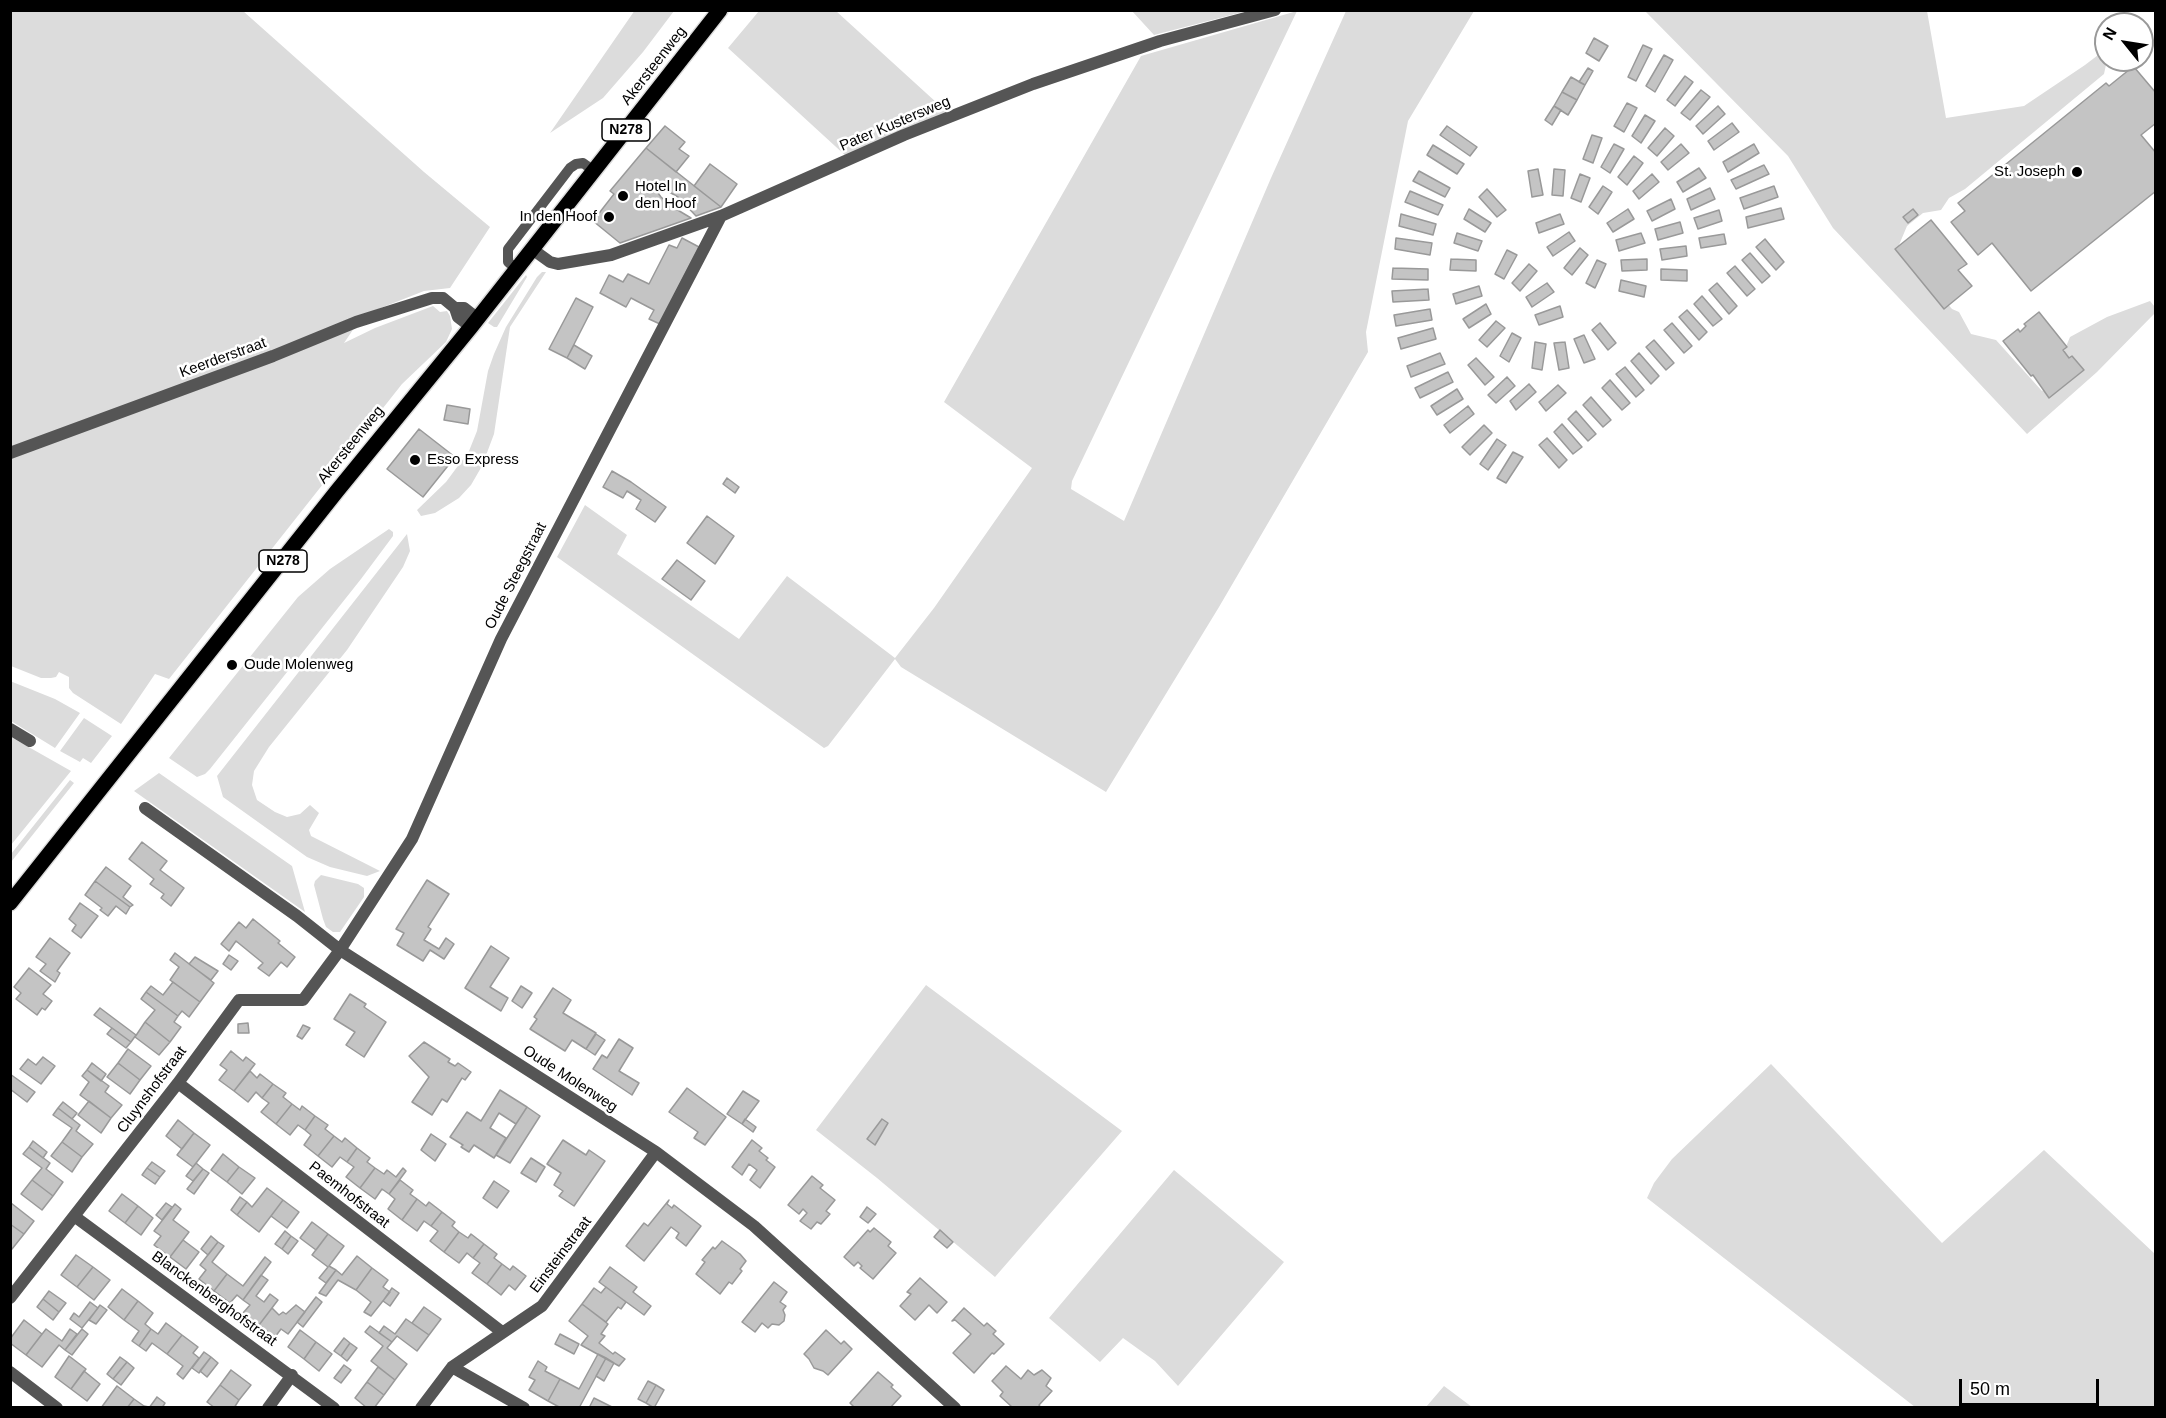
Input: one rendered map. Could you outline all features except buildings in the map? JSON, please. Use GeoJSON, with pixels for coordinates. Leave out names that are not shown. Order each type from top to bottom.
{"type":"FeatureCollection","features":[{"type":"Feature","properties":{"kind":"main road","name":"Akersteenweg"},"geometry":{"type":"LineString","coordinates":[[10,903],[337,491],[517,269],[720,10]]}},
{"type":"Feature","properties":{"kind":"street","name":"Pater Kustersweg"},"geometry":{"type":"LineString","coordinates":[[532,249],[552,263],[601,257],[721,216],[904,135],[1033,84],[1160,41],[1275,10]]}},
{"type":"Feature","properties":{"kind":"street","name":"Oude Steegstraat"},"geometry":{"type":"LineString","coordinates":[[340,950],[412,839],[501,639],[721,216]]}},
{"type":"Feature","properties":{"kind":"street","name":"Keerderstraat"},"geometry":{"type":"LineString","coordinates":[[10,453],[273,356],[356,322],[432,298],[439,297],[464,308],[474,323]]}},
{"type":"Feature","properties":{"kind":"street"},"geometry":{"type":"LineString","coordinates":[[10,729],[30,741]]}},
{"type":"Feature","properties":{"kind":"street","name":"Oude Molenweg"},"geometry":{"type":"LineString","coordinates":[[145,808],[313,928],[340,950],[656,1152],[754,1226],[955,1407]]}},
{"type":"Feature","properties":{"kind":"street","name":"Cluynshofstraat"},"geometry":{"type":"LineString","coordinates":[[10,1298],[178,1083],[239,1000],[303,1000],[340,950]]}},
{"type":"Feature","properties":{"kind":"street","name":"Paemhofstraat"},"geometry":{"type":"LineString","coordinates":[[178,1083],[502,1332]]}},
{"type":"Feature","properties":{"kind":"street","name":"Einsteinstraat"},"geometry":{"type":"LineString","coordinates":[[421,1407],[452,1367],[542,1306],[656,1152]]}},
{"type":"Feature","properties":{"kind":"street","name":"Blanckenberghofstraat"},"geometry":{"type":"LineString","coordinates":[[74,1216],[334,1407]]}},
{"type":"Feature","properties":{"kind":"street"},"geometry":{"type":"LineString","coordinates":[[452,1367],[524,1407]]}},
{"type":"Feature","properties":{"kind":"street"},"geometry":{"type":"LineString","coordinates":[[10,1372],[57,1407]]}},
{"type":"Feature","properties":{"kind":"street"},"geometry":{"type":"LineString","coordinates":[[268,1407],[292,1376]]}},
{"type":"Feature","properties":{"kind":"lane"},"geometry":{"type":"LineString","coordinates":[[517,269],[508,262],[508,249],[570,168],[580,163],[594,171]]}},
{"type":"Feature","properties":{"kind":"shaded area"},"geometry":{"type":"Polygon","coordinates":[[[635,10],[674,11],[643,52],[603,98],[550,133],[635,10]]]}},
{"type":"Feature","properties":{"kind":"shaded area"},"geometry":{"type":"Polygon","coordinates":[[[10,11],[243,11],[424,172],[490,227],[450,288],[424,291],[363,315],[344,343],[375,328],[433,306],[440,312],[447,311],[452,329],[446,342],[402,384],[169,679],[155,674],[121,724],[73,693],[69,688],[69,677],[59,672],[56,677],[41,678],[11,666],[10,11]]]}},
{"type":"Feature","properties":{"kind":"shaded area"},"geometry":{"type":"Polygon","coordinates":[[[759,11],[836,11],[948,113],[847,157],[728,48],[759,11]]]}},
{"type":"Feature","properties":{"kind":"shaded area"},"geometry":{"type":"Polygon","coordinates":[[[1132,11],[1247,11],[1154,35],[1132,11]]]}},
{"type":"Feature","properties":{"kind":"shaded area"},"geometry":{"type":"Polygon","coordinates":[[[1297,11],[1072,481],[1071,489],[1124,521],[1271,178],[1346,11],[1474,11],[1408,121],[1366,332],[1368,352],[1219,607],[1106,792],[901,667],[895,659],[828,746],[824,748],[557,557],[585,505],[627,535],[617,554],[739,639],[787,576],[895,658],[934,608],[1032,468],[944,402],[1141,56],[1297,11]]]}},
{"type":"Feature","properties":{"kind":"shaded area"},"geometry":{"type":"Polygon","coordinates":[[[1645,11],[1927,11],[1946,118],[2024,106],[2094,58],[2094,72],[2104,72],[2104,74],[1965,189],[1949,198],[1941,210],[1923,213],[1907,226],[1899,245],[1952,309],[1959,312],[1971,334],[1996,340],[2042,391],[2050,385],[2070,337],[2107,317],[2150,301],[2155,307],[2155,313],[2097,372],[2027,434],[1833,228],[1788,156],[1645,11]]]}},
{"type":"Feature","properties":{"kind":"shaded area"},"geometry":{"type":"Polygon","coordinates":[[[542,272],[546,272],[510,327],[494,434],[482,466],[471,485],[459,498],[435,513],[421,516],[417,510],[446,482],[469,451],[477,431],[488,371],[494,354],[506,327],[542,272]]]}},
{"type":"Feature","properties":{"kind":"shaded area"},"geometry":{"type":"Polygon","coordinates":[[[526,275],[527,277],[497,327],[488,323],[526,275]]]}},
{"type":"Feature","properties":{"kind":"shaded area"},"geometry":{"type":"Polygon","coordinates":[[[389,529],[393,532],[393,536],[361,579],[210,769],[197,777],[169,758],[298,597],[330,569],[389,529]]]}},
{"type":"Feature","properties":{"kind":"shaded area"},"geometry":{"type":"Polygon","coordinates":[[[407,534],[410,551],[403,567],[347,650],[269,747],[254,771],[252,785],[257,800],[287,817],[300,814],[310,805],[319,813],[309,830],[311,836],[380,871],[367,876],[330,867],[307,857],[223,797],[217,776],[407,534]]]}},
{"type":"Feature","properties":{"kind":"shaded area"},"geometry":{"type":"Polygon","coordinates":[[[10,681],[55,699],[80,713],[55,748],[11,721],[10,681]]]}},
{"type":"Feature","properties":{"kind":"shaded area"},"geometry":{"type":"Polygon","coordinates":[[[84,718],[112,736],[91,763],[83,758],[80,762],[60,751],[84,718]]]}},
{"type":"Feature","properties":{"kind":"shaded area"},"geometry":{"type":"Polygon","coordinates":[[[11,737],[71,771],[11,845],[11,737]]]}},
{"type":"Feature","properties":{"kind":"shaded area"},"geometry":{"type":"Polygon","coordinates":[[[159,773],[292,866],[305,912],[134,791],[159,773]]]}},
{"type":"Feature","properties":{"kind":"shaded area"},"geometry":{"type":"Polygon","coordinates":[[[70,780],[74,783],[11,862],[11,854],[70,780]]]}},
{"type":"Feature","properties":{"kind":"shaded area"},"geometry":{"type":"Polygon","coordinates":[[[321,875],[358,884],[364,888],[364,897],[340,932],[333,932],[326,927],[323,919],[314,885],[321,875]]]}},
{"type":"Feature","properties":{"kind":"shaded area"},"geometry":{"type":"Polygon","coordinates":[[[926,985],[1122,1131],[995,1277],[816,1130],[926,985]]]}},
{"type":"Feature","properties":{"kind":"shaded area"},"geometry":{"type":"Polygon","coordinates":[[[1771,1064],[1942,1243],[2044,1150],[2155,1254],[2155,1407],[1915,1407],[1647,1198],[1654,1183],[1672,1159],[1771,1064]]]}},
{"type":"Feature","properties":{"kind":"shaded area"},"geometry":{"type":"Polygon","coordinates":[[[1174,1170],[1284,1262],[1178,1386],[1155,1361],[1123,1338],[1100,1362],[1049,1318],[1174,1170]]]}},
{"type":"Feature","properties":{"kind":"shaded area"},"geometry":{"type":"Polygon","coordinates":[[[1444,1386],[1472,1407],[1426,1407],[1444,1386]]]}},
{"type":"Feature","properties":{"kind":"place","name":"St. Joseph"},"geometry":{"type":"Point","coordinates":[2077,172]}},
{"type":"Feature","properties":{"kind":"place","name":"Hotel In den Hoof"},"geometry":{"type":"Point","coordinates":[623,196]}},
{"type":"Feature","properties":{"kind":"place","name":"In den Hoof"},"geometry":{"type":"Point","coordinates":[609,217]}},
{"type":"Feature","properties":{"kind":"place","name":"Esso Express"},"geometry":{"type":"Point","coordinates":[415,460]}},
{"type":"Feature","properties":{"kind":"place","name":"Oude Molenweg"},"geometry":{"type":"Point","coordinates":[232,665]}}]}
